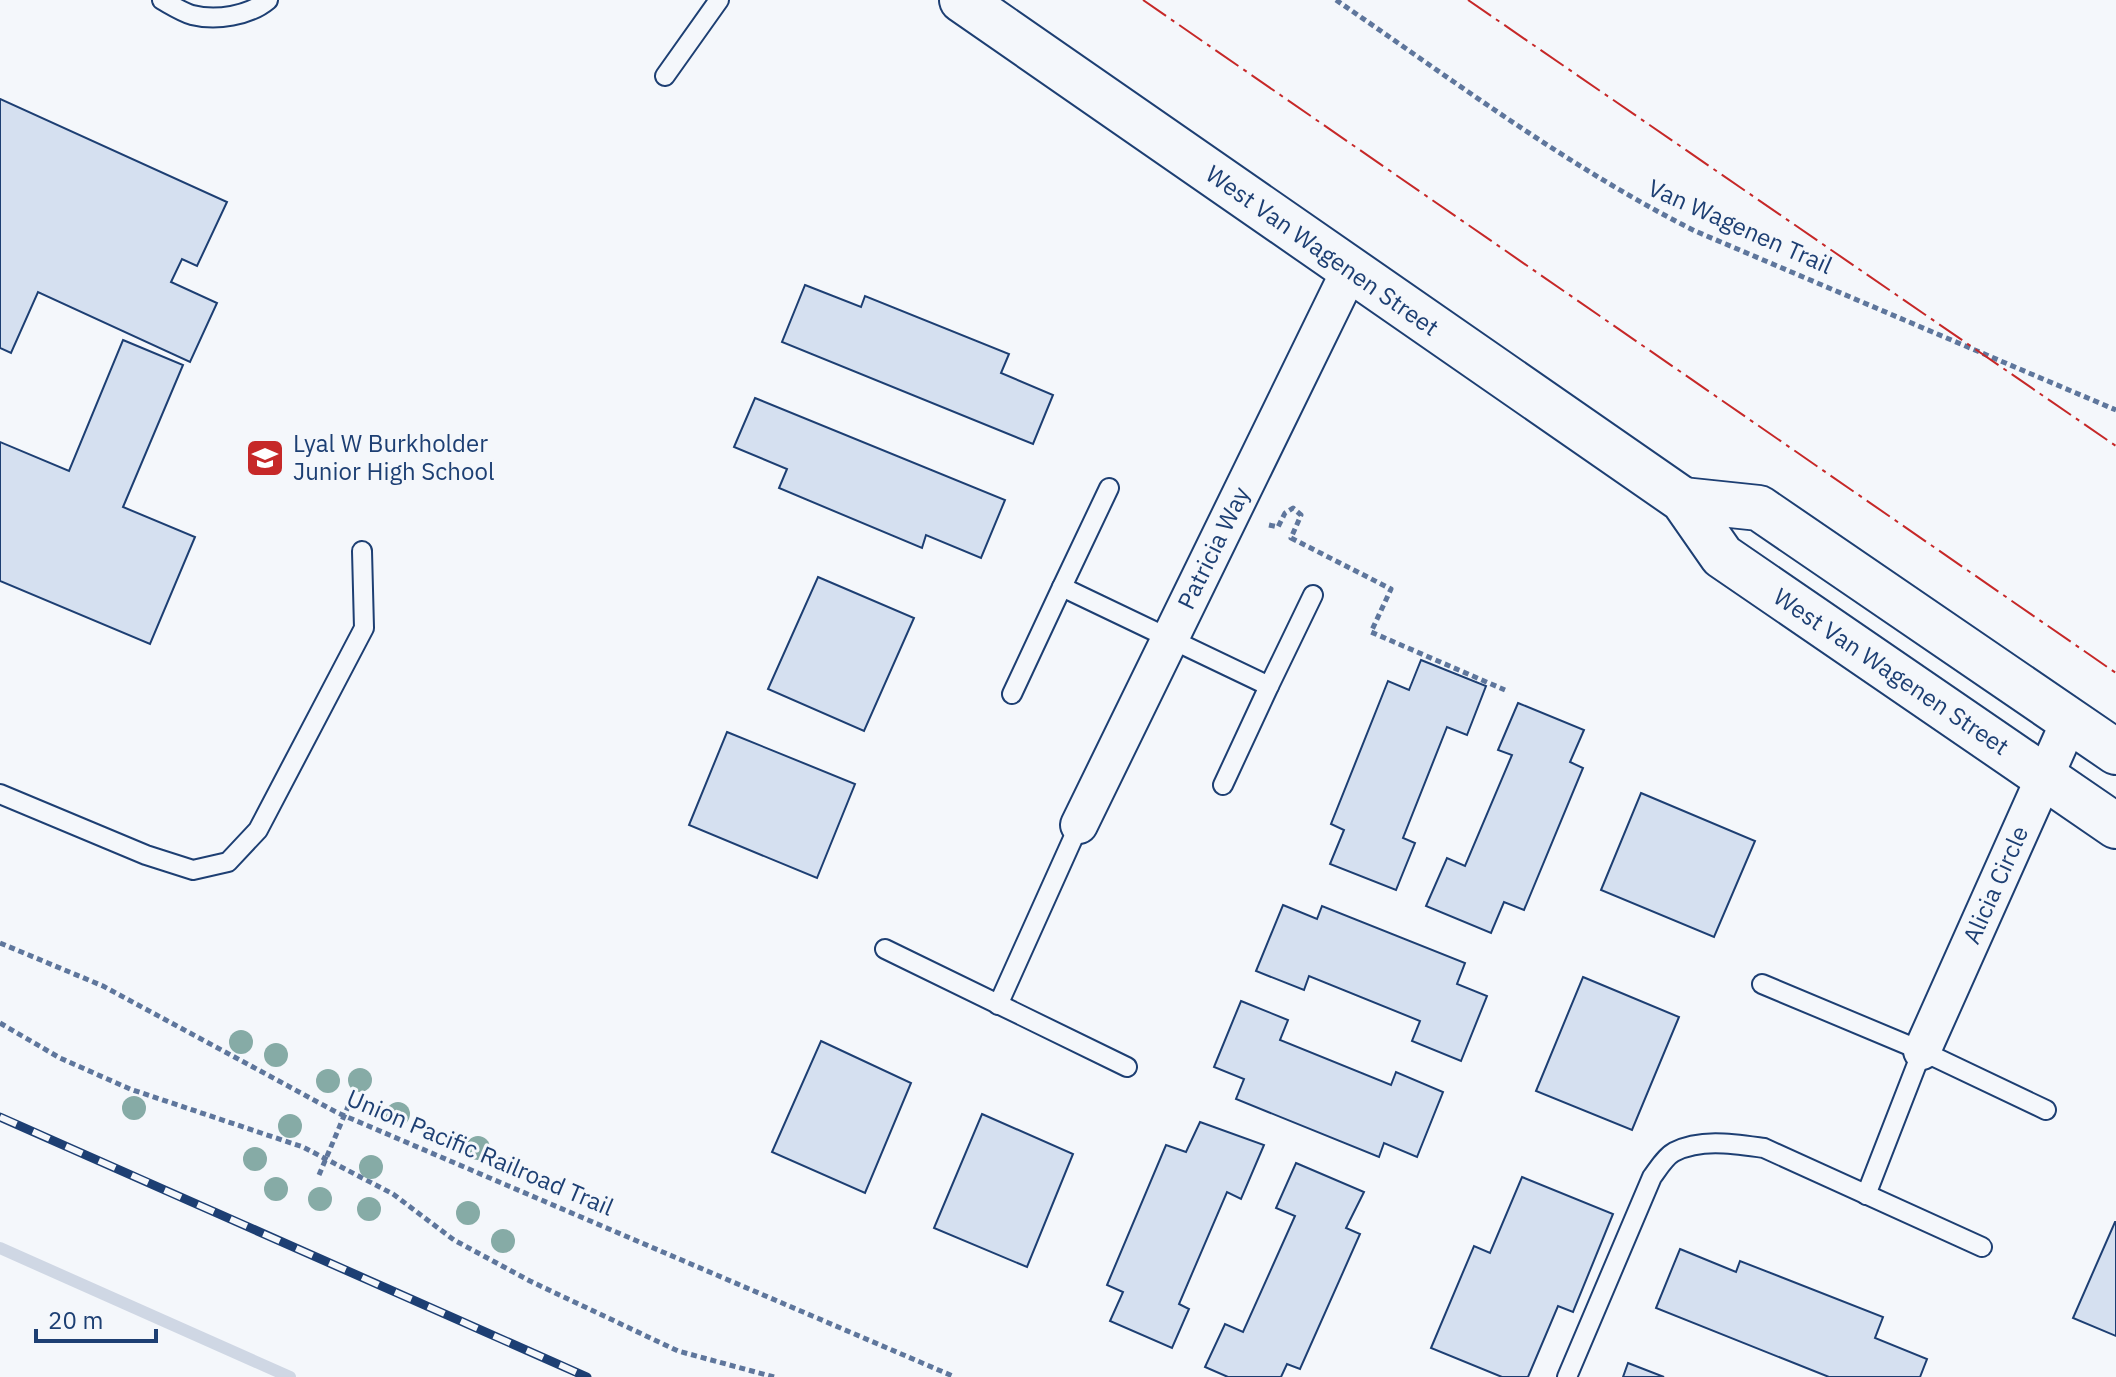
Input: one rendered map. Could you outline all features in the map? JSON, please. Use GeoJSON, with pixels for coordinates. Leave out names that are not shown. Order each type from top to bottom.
{"type":"FeatureCollection","features":[{"type":"Feature","properties":{"kind":"main road","name":"West Van Wagenen Street"},"geometry":{"type":"LineString","coordinates":[[962,0],[1683,500],[1722,556],[2116,826]]}},
{"type":"Feature","properties":{"kind":"main road","name":"West Van Wagenen Street"},"geometry":{"type":"LineString","coordinates":[[1683,500],[1759,508],[2116,752]]}},
{"type":"Feature","properties":{"kind":"street","name":"Patricia Way"},"geometry":{"type":"LineString","coordinates":[[1079,825],[1350,270]]}},
{"type":"Feature","properties":{"kind":"street","name":"Alicia Circle"},"geometry":{"type":"LineString","coordinates":[[1922,1051],[2070,720]]}},
{"type":"Feature","properties":{"kind":"lane"},"geometry":{"type":"LineString","coordinates":[[162,0],[191,15],[225,17],[258,9],[268,0]]}},
{"type":"Feature","properties":{"kind":"lane"},"geometry":{"type":"LineString","coordinates":[[665,76],[719,0]]}},
{"type":"Feature","properties":{"kind":"lane"},"geometry":{"type":"LineString","coordinates":[[1012,694],[1109,488]]}},
{"type":"Feature","properties":{"kind":"lane"},"geometry":{"type":"LineString","coordinates":[[0,794],[146,855],[193,870],[228,862],[258,830],[364,628],[362,551]]}},
{"type":"Feature","properties":{"kind":"lane"},"geometry":{"type":"LineString","coordinates":[[1062,587],[1269,686]]}},
{"type":"Feature","properties":{"kind":"lane"},"geometry":{"type":"LineString","coordinates":[[1223,785],[1313,595]]}},
{"type":"Feature","properties":{"kind":"lane"},"geometry":{"type":"LineString","coordinates":[[998,1005],[1079,825]]}},
{"type":"Feature","properties":{"kind":"lane"},"geometry":{"type":"LineString","coordinates":[[885,949],[1127,1067]]}},
{"type":"Feature","properties":{"kind":"lane"},"geometry":{"type":"LineString","coordinates":[[1762,984],[1922,1051],[2046,1110]]}},
{"type":"Feature","properties":{"kind":"lane"},"geometry":{"type":"LineString","coordinates":[[1866,1195],[1922,1051]]}},
{"type":"Feature","properties":{"kind":"lane"},"geometry":{"type":"LineString","coordinates":[[1567,1377],[1652,1177],[1671,1153],[1694,1146],[1727,1143],[1764,1148],[1982,1247]]}},
{"type":"Feature","properties":{"kind":"path","name":"Van Wagenen Trail"},"geometry":{"type":"LineString","coordinates":[[1336,0],[1547,145],[1650,209],[2116,410]]}},
{"type":"Feature","properties":{"kind":"path"},"geometry":{"type":"LineString","coordinates":[[1269,525],[1278,527],[1288,510],[1298,510],[1301,515],[1291,538],[1391,589],[1371,632],[1505,690]]}},
{"type":"Feature","properties":{"kind":"path","name":"Union Pacific Railroad Trail"},"geometry":{"type":"LineString","coordinates":[[0,943],[103,986],[345,1116],[955,1377]]}},
{"type":"Feature","properties":{"kind":"path"},"geometry":{"type":"LineString","coordinates":[[0,1023],[60,1058],[130,1089],[303,1147],[393,1194],[454,1240],[530,1281],[678,1351],[774,1377]]}},
{"type":"Feature","properties":{"kind":"path"},"geometry":{"type":"LineString","coordinates":[[319,1175],[350,1102]]}},
{"type":"Feature","properties":{"kind":"building"},"geometry":{"type":"Polygon","coordinates":[[[0,99],[227,202],[197,266],[182,259],[171,282],[217,303],[190,362],[38,292],[11,353],[0,348],[0,99]]]}},
{"type":"Feature","properties":{"kind":"building"},"geometry":{"type":"Polygon","coordinates":[[[805,285],[861,307],[865,296],[1009,354],[1001,373],[1053,395],[1033,444],[782,342],[805,285]]]}},
{"type":"Feature","properties":{"kind":"building"},"geometry":{"type":"Polygon","coordinates":[[[123,340],[183,365],[123,507],[195,537],[150,644],[0,581],[0,442],[69,471],[123,340]]]}},
{"type":"Feature","properties":{"kind":"building"},"geometry":{"type":"Polygon","coordinates":[[[755,398],[1005,500],[981,558],[926,535],[922,548],[779,488],[787,469],[734,447],[755,398]]]}},
{"type":"Feature","properties":{"kind":"building"},"geometry":{"type":"Polygon","coordinates":[[[818,577],[914,618],[864,731],[768,689],[818,577]]]}},
{"type":"Feature","properties":{"kind":"building"},"geometry":{"type":"Polygon","coordinates":[[[1421,660],[1486,686],[1467,735],[1447,727],[1403,838],[1415,843],[1396,890],[1330,864],[1344,830],[1331,824],[1388,681],[1409,690],[1421,660]]]}},
{"type":"Feature","properties":{"kind":"building"},"geometry":{"type":"Polygon","coordinates":[[[1518,703],[1584,730],[1570,762],[1583,768],[1524,910],[1504,902],[1491,933],[1426,906],[1447,858],[1465,866],[1512,755],[1498,750],[1518,703]]]}},
{"type":"Feature","properties":{"kind":"building"},"geometry":{"type":"Polygon","coordinates":[[[727,732],[855,784],[817,878],[689,825],[727,732]]]}},
{"type":"Feature","properties":{"kind":"building"},"geometry":{"type":"Polygon","coordinates":[[[1641,793],[1755,841],[1714,937],[1601,890],[1641,793]]]}},
{"type":"Feature","properties":{"kind":"building"},"geometry":{"type":"Polygon","coordinates":[[[1283,905],[1317,919],[1322,906],[1465,963],[1457,984],[1487,996],[1461,1061],[1412,1041],[1420,1021],[1309,976],[1304,990],[1256,971],[1283,905]]]}},
{"type":"Feature","properties":{"kind":"building"},"geometry":{"type":"Polygon","coordinates":[[[1583,977],[1679,1017],[1632,1130],[1536,1091],[1583,977]]]}},
{"type":"Feature","properties":{"kind":"building"},"geometry":{"type":"Polygon","coordinates":[[[1241,1001],[1288,1020],[1280,1040],[1391,1085],[1396,1072],[1443,1092],[1417,1157],[1384,1143],[1379,1157],[1236,1099],[1244,1079],[1214,1067],[1241,1001]]]}},
{"type":"Feature","properties":{"kind":"building"},"geometry":{"type":"Polygon","coordinates":[[[821,1041],[911,1083],[865,1193],[772,1152],[821,1041]]]}},
{"type":"Feature","properties":{"kind":"building"},"geometry":{"type":"Polygon","coordinates":[[[982,1114],[1073,1154],[1027,1267],[934,1228],[982,1114]]]}},
{"type":"Feature","properties":{"kind":"building"},"geometry":{"type":"Polygon","coordinates":[[[1200,1122],[1264,1145],[1241,1199],[1227,1192],[1179,1304],[1189,1309],[1172,1348],[1110,1321],[1123,1292],[1107,1285],[1166,1145],[1186,1152],[1200,1122]]]}},
{"type":"Feature","properties":{"kind":"building"},"geometry":{"type":"Polygon","coordinates":[[[1296,1163],[1364,1192],[1346,1228],[1360,1234],[1300,1369],[1287,1364],[1281,1377],[1228,1377],[1205,1367],[1225,1324],[1243,1332],[1295,1216],[1276,1208],[1296,1163]]]}},
{"type":"Feature","properties":{"kind":"building"},"geometry":{"type":"Polygon","coordinates":[[[1522,1177],[1613,1214],[1573,1312],[1558,1306],[1528,1377],[1502,1377],[1431,1348],[1474,1246],[1490,1253],[1522,1177]]]}},
{"type":"Feature","properties":{"kind":"building"},"geometry":{"type":"Polygon","coordinates":[[[2116,1222],[2116,1336],[2073,1318],[2116,1222]]]}},
{"type":"Feature","properties":{"kind":"building"},"geometry":{"type":"Polygon","coordinates":[[[1680,1249],[1736,1272],[1740,1261],[1883,1317],[1875,1338],[1927,1359],[1920,1377],[1829,1377],[1656,1308],[1680,1249]]]}},
{"type":"Feature","properties":{"kind":"building"},"geometry":{"type":"Polygon","coordinates":[[[1628,1363],[1664,1377],[1623,1377],[1628,1363]]]}},
{"type":"Feature","properties":{"kind":"waterway"},"geometry":{"type":"LineString","coordinates":[[0,1248],[290,1377]]}},
{"type":"Feature","properties":{"kind":"railway"},"geometry":{"type":"LineString","coordinates":[[0,1117],[587,1377]]}},
{"type":"Feature","properties":{"kind":"power"},"geometry":{"type":"LineString","coordinates":[[1143,0],[2116,673]]}},
{"type":"Feature","properties":{"kind":"power"},"geometry":{"type":"LineString","coordinates":[[1468,0],[2116,446]]}},
{"type":"Feature","properties":{"kind":"place","name":"Lyal W Burkholder Junior High School"},"geometry":{"type":"Point","coordinates":[265,458]}}]}
